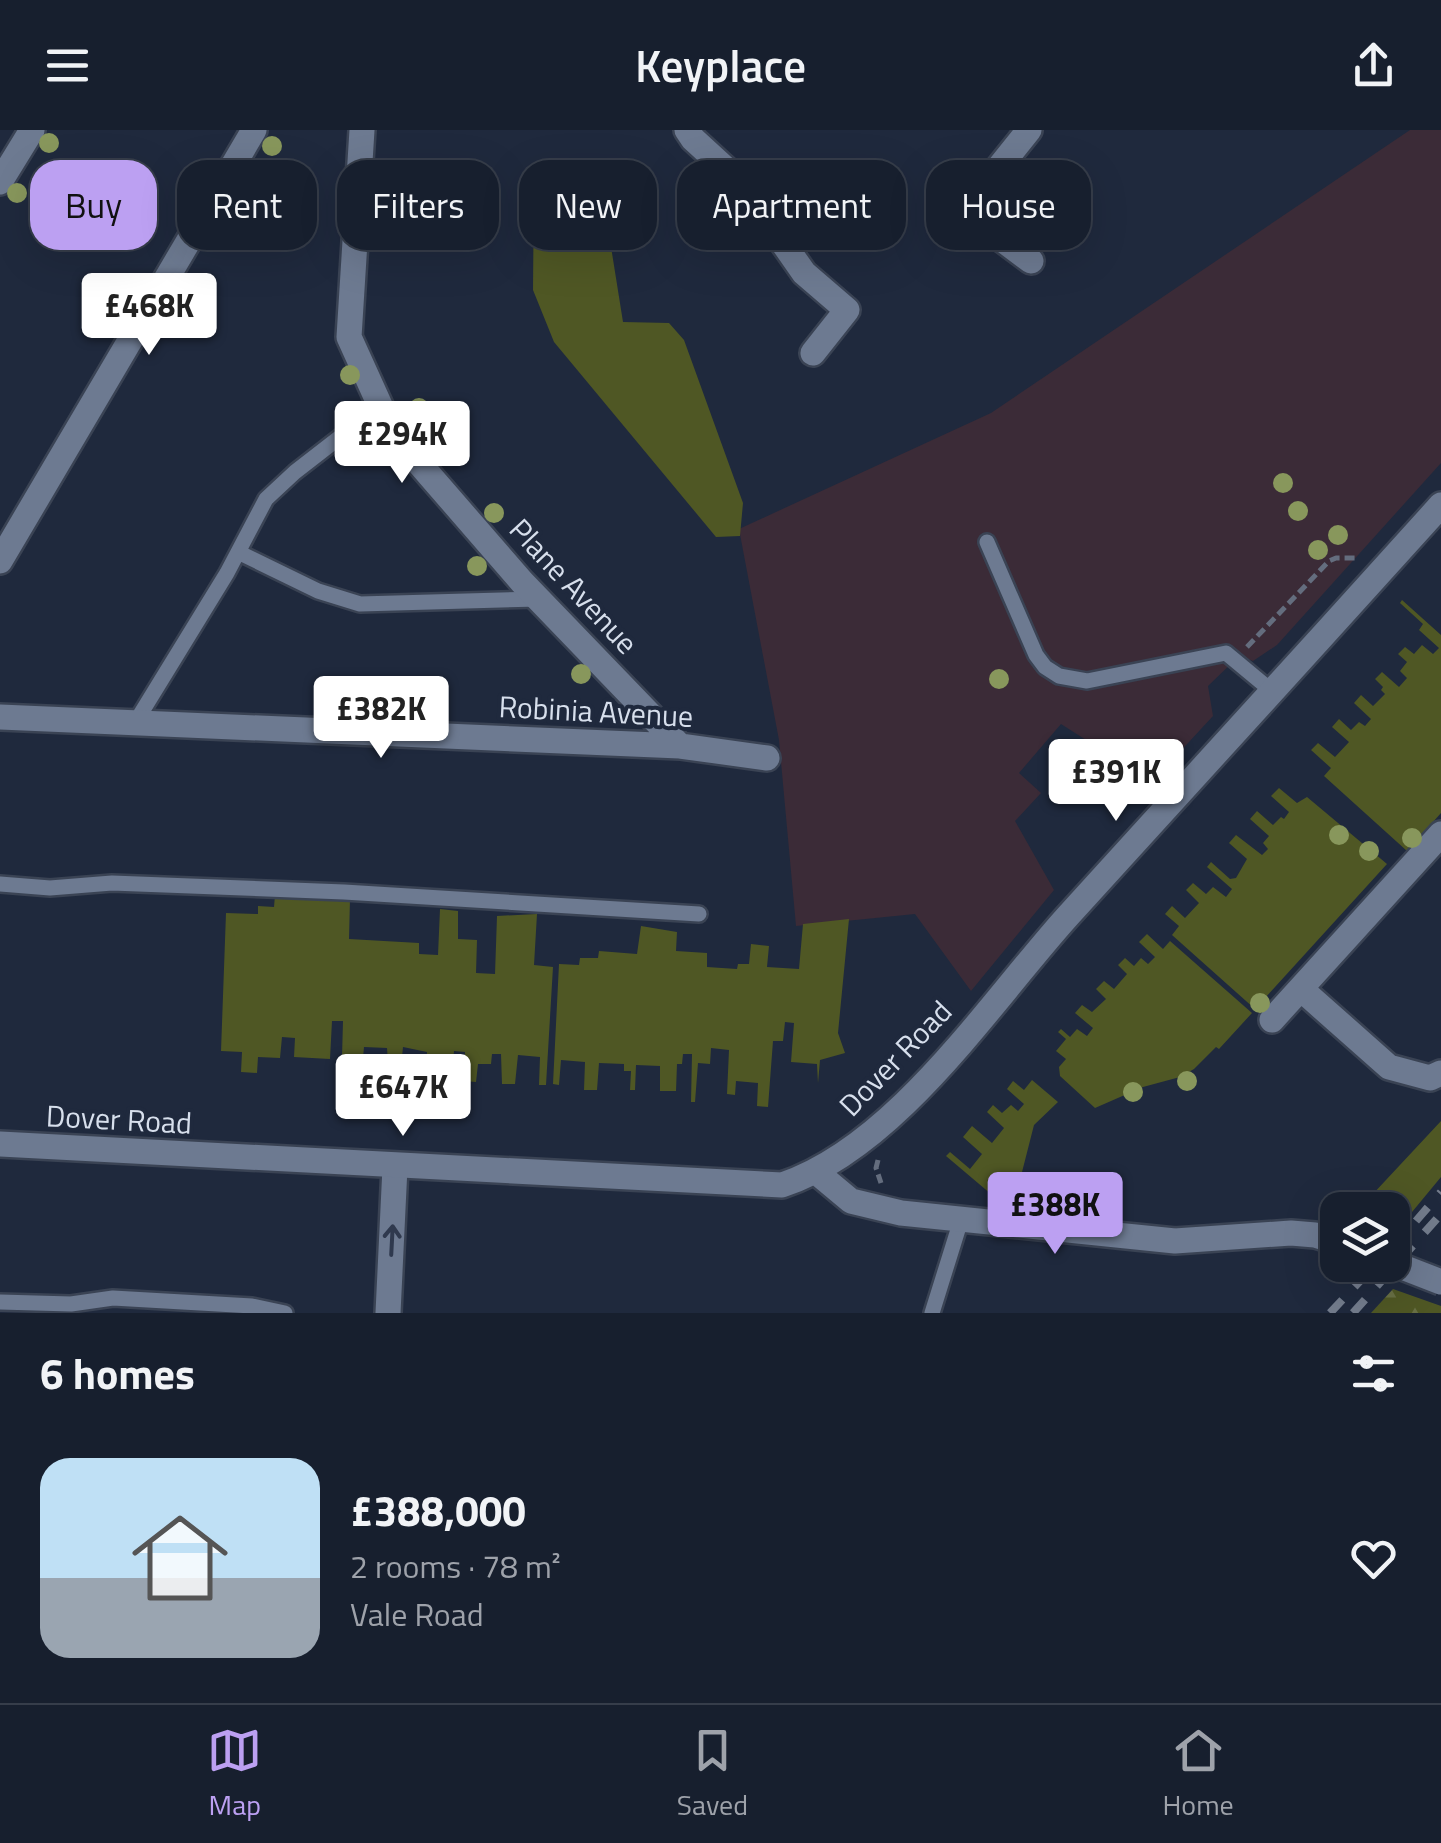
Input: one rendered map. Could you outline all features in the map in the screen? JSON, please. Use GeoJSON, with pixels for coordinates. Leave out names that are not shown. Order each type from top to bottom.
{"type":"FeatureCollection","features":[{"type":"Feature","properties":{"kind":"street"},"geometry":{"type":"LineString","coordinates":[[0,182],[32,130]]}},
{"type":"Feature","properties":{"kind":"street"},"geometry":{"type":"LineString","coordinates":[[0,560],[254,130]]}},
{"type":"Feature","properties":{"kind":"street","name":"Plane Avenue"},"geometry":{"type":"LineString","coordinates":[[362,130],[349,336],[392,432],[538,599],[680,746]]}},
{"type":"Feature","properties":{"kind":"street"},"geometry":{"type":"LineString","coordinates":[[687,130],[692,140],[741,182],[804,273],[857,313],[813,353]]}},
{"type":"Feature","properties":{"kind":"street"},"geometry":{"type":"LineString","coordinates":[[1029,130],[964,212],[1031,261]]}},
{"type":"Feature","properties":{"kind":"street","name":"Dover Road"},"geometry":{"type":"LineString","coordinates":[[0,1144],[782,1186],[855,1146],[910,1098],[1064,920],[1441,505]]}},
{"type":"Feature","properties":{"kind":"street","name":"Robinia Avenue"},"geometry":{"type":"LineString","coordinates":[[0,717],[680,746],[767,758]]}},
{"type":"Feature","properties":{"kind":"street"},"geometry":{"type":"LineString","coordinates":[[1272,1020],[1441,834]]}},
{"type":"Feature","properties":{"kind":"street"},"geometry":{"type":"LineString","coordinates":[[1301,989],[1391,1069],[1430,1078],[1441,1073]]}},
{"type":"Feature","properties":{"kind":"street"},"geometry":{"type":"LineString","coordinates":[[388,1313],[395,1166]]}},
{"type":"Feature","properties":{"kind":"street"},"geometry":{"type":"LineString","coordinates":[[815,1171],[836,1191],[862,1206],[961,1220],[1175,1241],[1291,1234],[1320,1237]]}},
{"type":"Feature","properties":{"kind":"street"},"geometry":{"type":"LineString","coordinates":[[1410,1270],[1441,1282]]}},
{"type":"Feature","properties":{"kind":"lane"},"geometry":{"type":"LineString","coordinates":[[135,723],[258,512],[276,488],[380,406]]}},
{"type":"Feature","properties":{"kind":"lane"},"geometry":{"type":"LineString","coordinates":[[987,542],[1036,655],[1047,669],[1064,678],[1087,681],[1224,653],[1273,692]]}},
{"type":"Feature","properties":{"kind":"lane"},"geometry":{"type":"LineString","coordinates":[[238,552],[318,591],[360,604],[538,599]]}},
{"type":"Feature","properties":{"kind":"lane"},"geometry":{"type":"LineString","coordinates":[[0,884],[50,888],[112,882],[699,914]]}},
{"type":"Feature","properties":{"kind":"lane"},"geometry":{"type":"LineString","coordinates":[[932,1313],[961,1220]]}},
{"type":"Feature","properties":{"kind":"lane"},"geometry":{"type":"LineString","coordinates":[[0,1302],[76,1304],[112,1298],[252,1306],[285,1313]]}},
{"type":"Feature","properties":{"kind":"path"},"geometry":{"type":"LineString","coordinates":[[1235,660],[1331,560],[1371,558]]}},
{"type":"Feature","properties":{"kind":"path"},"geometry":{"type":"LineString","coordinates":[[884,1153],[877,1162],[877,1176],[882,1184],[893,1189]]}},
{"type":"Feature","properties":{"kind":"shaded area"},"geometry":{"type":"Polygon","coordinates":[[[1410,130],[1441,130],[1441,463],[1277,645],[1253,661],[1239,656],[1208,686],[1213,716],[1152,782],[1061,724],[1019,773],[1041,793],[1015,821],[1054,890],[971,991],[915,914],[796,926],[779,740],[739,529],[991,413],[1410,130]]]}},
{"type":"Feature","properties":{"kind":"green space"},"geometry":{"type":"Polygon","coordinates":[[[533,250],[612,250],[623,322],[669,323],[684,340],[743,503],[740,536],[716,537],[554,342],[533,290],[533,250]]]}},
{"type":"Feature","properties":{"kind":"green space"},"geometry":{"type":"Polygon","coordinates":[[[1402,600],[1441,635],[1441,813],[1407,851],[1324,776],[1331,768],[1311,750],[1318,743],[1335,757],[1349,742],[1332,727],[1339,719],[1351,730],[1359,722],[1365,726],[1371,719],[1354,703],[1361,695],[1373,706],[1385,694],[1375,679],[1382,672],[1399,687],[1407,678],[1400,671],[1407,662],[1398,654],[1405,647],[1414,654],[1422,645],[1433,654],[1439,648],[1419,630],[1423,624],[1400,603],[1402,600]]]}},
{"type":"Feature","properties":{"kind":"green space"},"geometry":{"type":"Polygon","coordinates":[[[1279,788],[1297,803],[1307,797],[1387,864],[1255,1009],[1172,935],[1179,926],[1165,914],[1172,906],[1185,918],[1199,903],[1186,890],[1193,883],[1206,894],[1213,887],[1226,897],[1232,889],[1207,867],[1211,862],[1230,879],[1236,878],[1247,859],[1229,843],[1236,835],[1262,855],[1268,849],[1263,843],[1269,836],[1250,819],[1257,811],[1273,825],[1281,817],[1284,819],[1289,812],[1271,796],[1279,788]]]}},
{"type":"Feature","properties":{"kind":"green space"},"geometry":{"type":"Polygon","coordinates":[[[275,895],[350,899],[349,939],[419,943],[419,954],[438,955],[440,909],[458,911],[458,939],[477,940],[476,973],[495,974],[497,916],[537,914],[534,965],[553,967],[546,1085],[539,1085],[540,1057],[518,1055],[515,1084],[502,1084],[501,1054],[492,1054],[491,1064],[478,1064],[476,1082],[463,1081],[465,1052],[454,1051],[453,1062],[441,1062],[440,1082],[425,1081],[427,1052],[403,1047],[400,1078],[389,1077],[387,1048],[364,1047],[363,1058],[342,1057],[343,1021],[332,1021],[330,1059],[294,1057],[295,1038],[282,1037],[280,1058],[258,1057],[257,1073],[241,1072],[242,1052],[221,1051],[226,913],[258,914],[258,906],[274,907],[275,895]]]}},
{"type":"Feature","properties":{"kind":"green space"},"geometry":{"type":"Polygon","coordinates":[[[849,919],[838,1033],[845,1053],[820,1060],[818,1083],[817,1064],[791,1062],[794,1023],[785,1022],[783,1041],[773,1041],[768,1107],[757,1106],[758,1083],[736,1081],[735,1095],[727,1094],[729,1050],[711,1048],[710,1064],[698,1063],[695,1102],[691,1102],[692,1054],[683,1054],[682,1064],[677,1064],[676,1091],[660,1091],[660,1066],[636,1065],[635,1090],[630,1090],[631,1071],[624,1071],[624,1064],[599,1063],[597,1090],[584,1090],[585,1062],[561,1060],[559,1085],[553,1084],[559,964],[579,965],[580,958],[598,958],[599,951],[637,954],[641,926],[677,932],[676,951],[707,953],[707,967],[737,969],[738,964],[749,964],[751,944],[769,946],[767,967],[799,969],[803,924],[849,919]]]}},
{"type":"Feature","properties":{"kind":"green space"},"geometry":{"type":"Polygon","coordinates":[[[1147,934],[1163,949],[1170,941],[1252,1013],[1194,1069],[1095,1108],[1060,1076],[1059,1067],[1066,1059],[1056,1051],[1066,1039],[1058,1032],[1061,1029],[1070,1037],[1077,1029],[1087,1036],[1093,1028],[1075,1013],[1082,1005],[1092,1012],[1106,999],[1096,989],[1104,981],[1114,989],[1127,974],[1118,965],[1125,958],[1134,966],[1141,958],[1148,964],[1155,957],[1139,942],[1147,934]]]}},
{"type":"Feature","properties":{"kind":"green space"},"geometry":{"type":"Polygon","coordinates":[[[1032,1080],[1058,1102],[1034,1125],[1021,1176],[998,1200],[946,1156],[950,1152],[970,1169],[982,1154],[963,1137],[972,1126],[992,1143],[1004,1128],[987,1112],[993,1105],[1002,1113],[1011,1105],[1018,1111],[1024,1104],[1007,1089],[1013,1081],[1024,1090],[1032,1080]]]}},
{"type":"Feature","properties":{"kind":"green space"},"geometry":{"type":"Polygon","coordinates":[[[1441,1121],[1441,1177],[1410,1214],[1410,1192],[1375,1192],[1441,1121]]]}},
{"type":"Feature","properties":{"kind":"green space"},"geometry":{"type":"Polygon","coordinates":[[[1393,1289],[1441,1306],[1441,1313],[1371,1313],[1393,1289]]]}},
{"type":"Feature","properties":{"kind":"railway"},"geometry":{"type":"LineString","coordinates":[[1416,1221],[1441,1192]]}},
{"type":"Feature","properties":{"kind":"railway"},"geometry":{"type":"LineString","coordinates":[[1353,1313],[1441,1214]]}},
{"type":"Feature","properties":{"kind":"railway"},"geometry":{"type":"LineString","coordinates":[[1330,1313],[1359,1282]]}}]}
